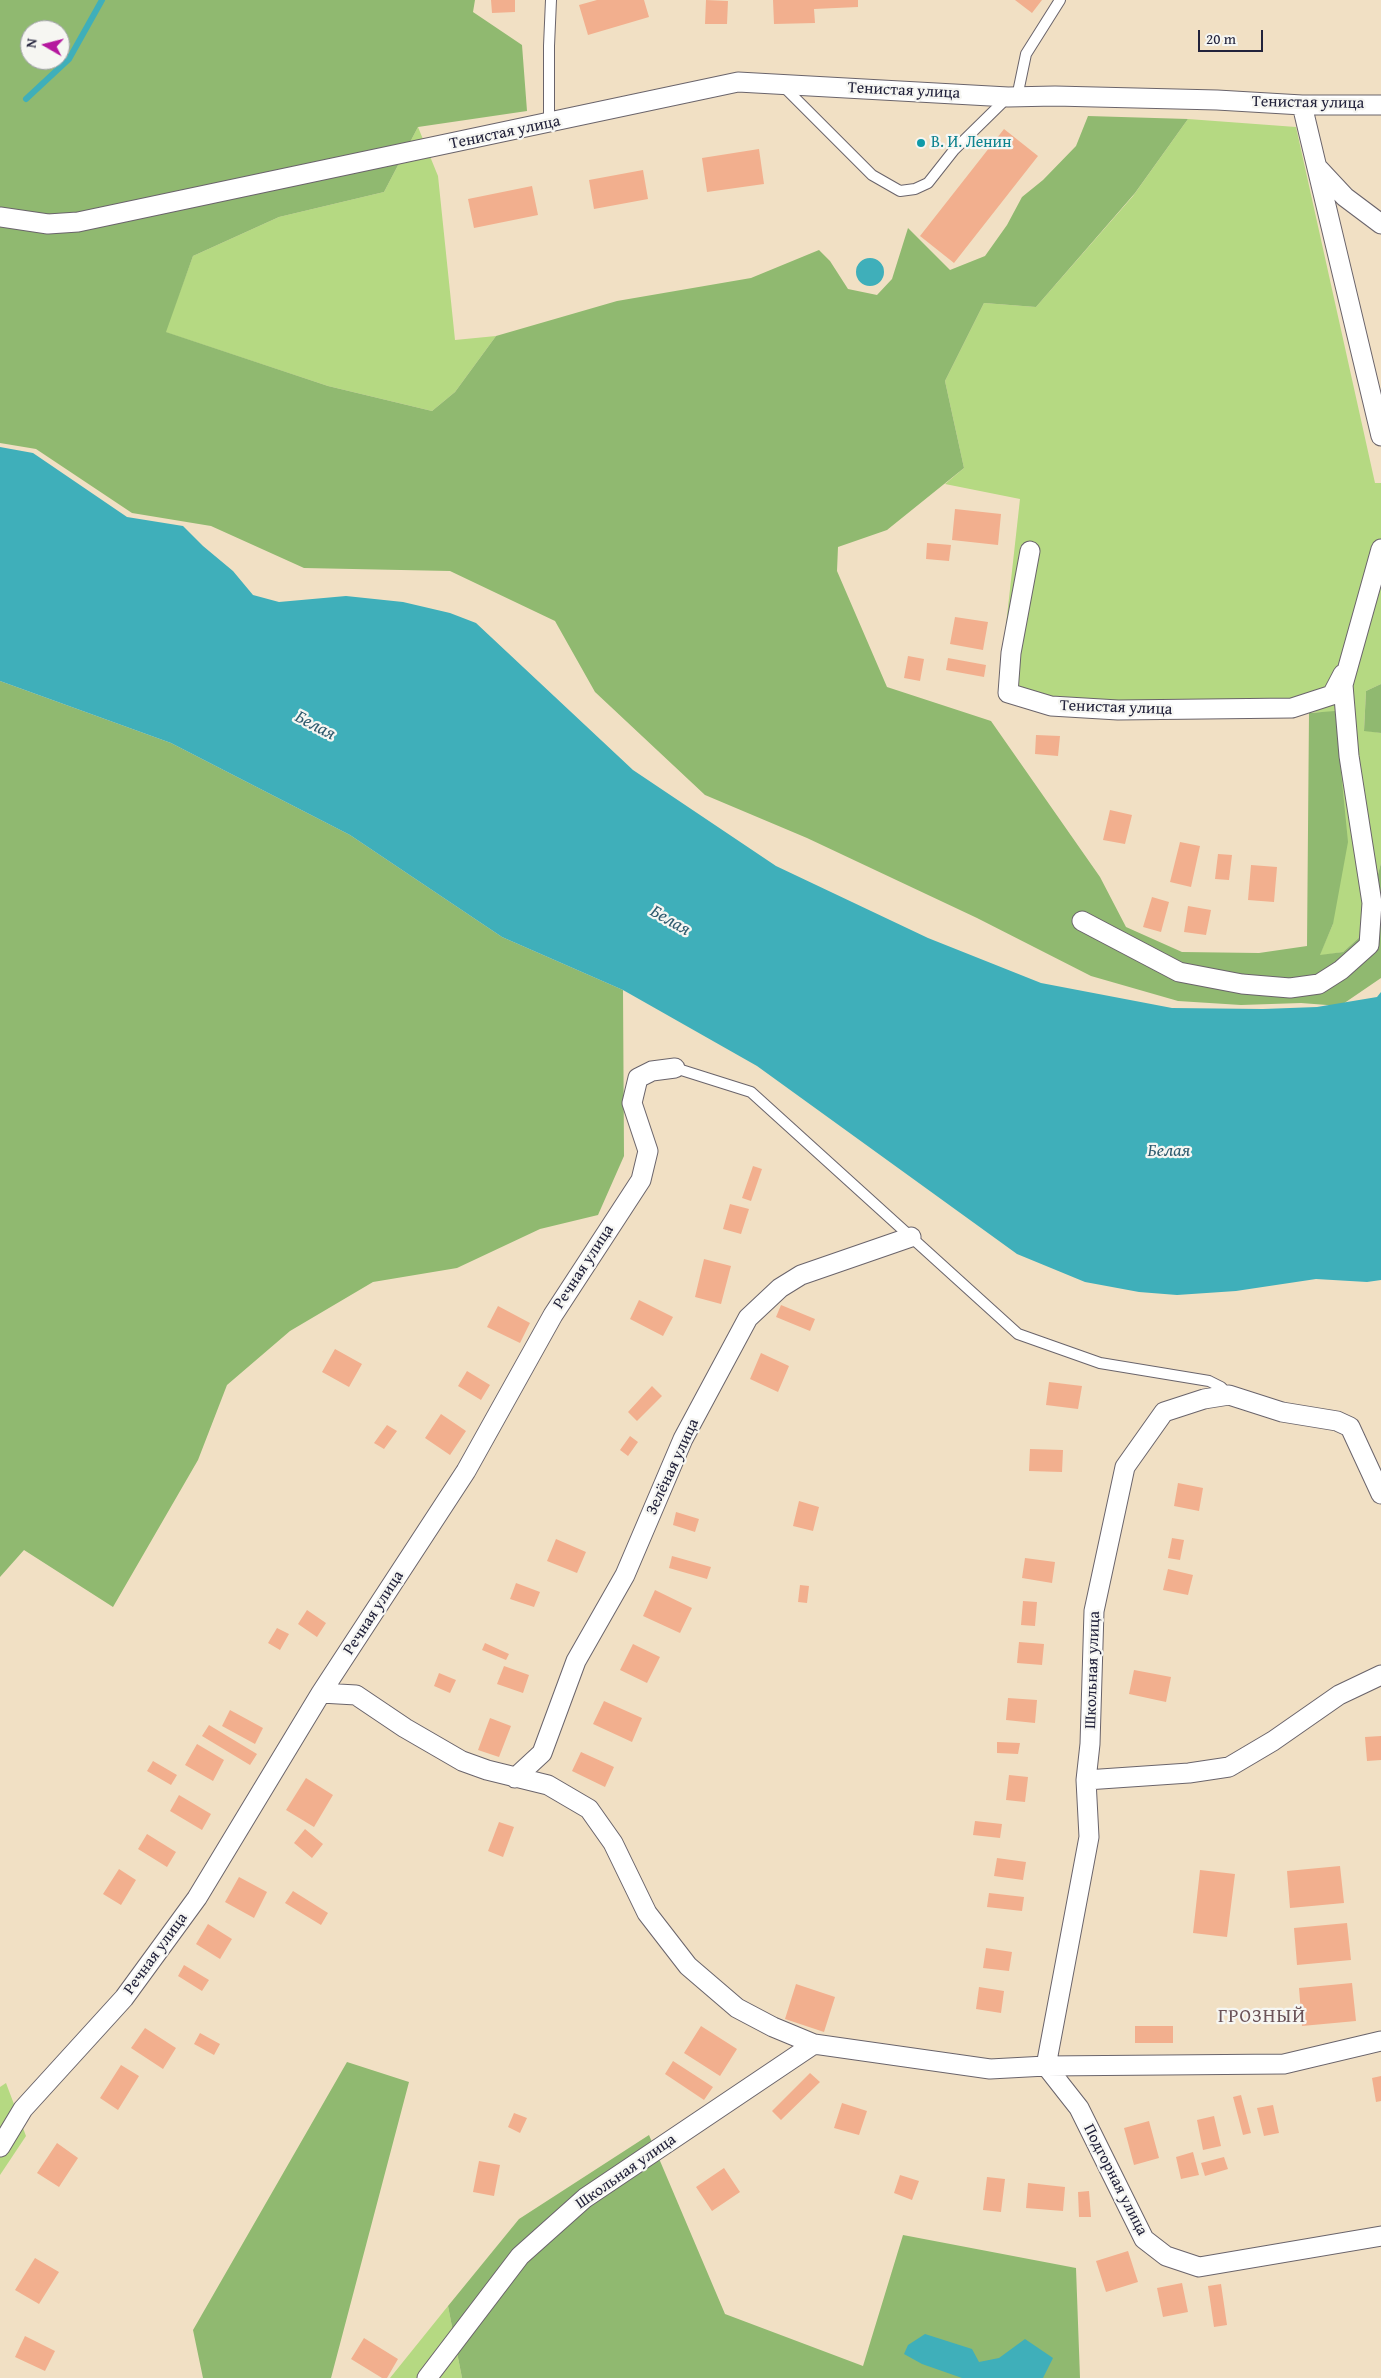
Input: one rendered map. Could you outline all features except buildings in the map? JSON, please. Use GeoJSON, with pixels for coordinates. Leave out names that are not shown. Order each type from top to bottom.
{"type":"FeatureCollection","features":[{"type":"Feature","properties":{"kind":"street","name":"Тенистая улица"},"geometry":{"type":"LineString","coordinates":[[0,217],[48,224],[78,222],[738,82],[1012,97],[1217,100],[1302,105],[1381,105]]}},
{"type":"Feature","properties":{"kind":"street"},"geometry":{"type":"LineString","coordinates":[[1302,105],[1376,395],[1381,436]]}},
{"type":"Feature","properties":{"kind":"street"},"geometry":{"type":"LineString","coordinates":[[1317,167],[1346,197],[1381,224]]}},
{"type":"Feature","properties":{"kind":"street"},"geometry":{"type":"LineString","coordinates":[[1082,921],[1179,972],[1242,984],[1290,988],[1320,984],[1341,970],[1369,945],[1372,903],[1349,756],[1343,685],[1381,549]]}},
{"type":"Feature","properties":{"kind":"street","name":"Тенистая улица"},"geometry":{"type":"LineString","coordinates":[[1030,551],[1011,653],[1008,693],[1051,706],[1118,710],[1292,708],[1332,695],[1350,662]]}},
{"type":"Feature","properties":{"kind":"street","name":"Речная улица"},"geometry":{"type":"LineString","coordinates":[[0,2147],[24,2109],[124,1998],[197,1898],[321,1693],[466,1471],[553,1315],[641,1180],[648,1151],[632,1103],[638,1078],[652,1071],[675,1068]]}},
{"type":"Feature","properties":{"kind":"street","name":"Зелёная улица"},"geometry":{"type":"LineString","coordinates":[[515,1778],[542,1753],[576,1661],[625,1575],[683,1439],[748,1318],[780,1288],[801,1275],[911,1237]]}},
{"type":"Feature","properties":{"kind":"street","name":"Школьная улица"},"geometry":{"type":"LineString","coordinates":[[1046,2066],[1089,1837],[1086,1780],[1090,1744],[1094,1611],[1125,1467],[1164,1412],[1204,1399],[1229,1395],[1282,1412],[1337,1421],[1350,1427],[1381,1494]]}},
{"type":"Feature","properties":{"kind":"street"},"geometry":{"type":"LineString","coordinates":[[1086,1780],[1189,1773],[1229,1767],[1273,1741],[1339,1694],[1381,1675]]}},
{"type":"Feature","properties":{"kind":"street"},"geometry":{"type":"LineString","coordinates":[[321,1693],[356,1695],[405,1728],[462,1761],[515,1778],[548,1785],[589,1809],[613,1844],[647,1913],[688,1966],[737,2008],[773,2027],[814,2044],[990,2069],[1046,2066],[1284,2064],[1381,2042]]}},
{"type":"Feature","properties":{"kind":"street","name":"Школьная улица"},"geometry":{"type":"LineString","coordinates":[[427,2378],[520,2256],[584,2198],[814,2044]]}},
{"type":"Feature","properties":{"kind":"street","name":"Подгорная улица"},"geometry":{"type":"LineString","coordinates":[[1046,2066],[1079,2108],[1144,2239],[1166,2256],[1199,2268],[1381,2236]]}},
{"type":"Feature","properties":{"kind":"lane"},"geometry":{"type":"LineString","coordinates":[[549,123],[548,46],[552,0]]}},
{"type":"Feature","properties":{"kind":"lane"},"geometry":{"type":"LineString","coordinates":[[782,84],[872,175],[900,191],[915,189],[928,183],[954,150],[1012,97],[1026,54],[1060,0]]}},
{"type":"Feature","properties":{"kind":"lane"},"geometry":{"type":"LineString","coordinates":[[675,1068],[751,1092],[1018,1334],[1100,1363],[1210,1381],[1221,1386],[1229,1395]]}},
{"type":"Feature","properties":{"kind":"green space"},"geometry":{"type":"Polygon","coordinates":[[[0,0],[475,0],[473,12],[522,45],[527,111],[418,127],[384,192],[279,217],[193,256],[166,332],[328,386],[432,411],[455,392],[496,336],[617,301],[751,278],[819,250],[830,261],[848,289],[877,295],[892,279],[908,228],[950,270],[985,256],[1007,225],[1022,197],[1043,180],[1076,146],[1088,116],[1188,119],[1135,193],[1036,307],[984,303],[945,381],[964,468],[887,530],[838,547],[837,571],[887,687],[991,721],[1100,877],[1126,927],[1182,952],[1259,953],[1307,946],[1309,713],[1335,711],[1348,842],[1333,924],[1320,955],[1343,952],[1362,935],[1381,863],[1381,978],[1340,1006],[1301,1003],[1241,1005],[1178,1001],[1091,976],[977,918],[807,838],[705,795],[595,692],[555,621],[450,571],[304,568],[211,526],[132,513],[36,449],[0,443],[0,0]]]}},
{"type":"Feature","properties":{"kind":"green space"},"geometry":{"type":"Polygon","coordinates":[[[1188,119],[1296,127],[1375,483],[1381,483],[1381,684],[1366,691],[1364,730],[1381,733],[1381,863],[1362,935],[1343,952],[1319,956],[1333,924],[1335,712],[1106,716],[1047,713],[998,697],[1020,499],[945,484],[964,468],[945,381],[984,303],[1036,307],[1133,196],[1188,119]]]}},
{"type":"Feature","properties":{"kind":"green space"},"geometry":{"type":"Polygon","coordinates":[[[418,127],[438,176],[455,340],[496,336],[455,392],[432,411],[328,386],[165,332],[193,256],[279,217],[384,192],[418,127]]]}},
{"type":"Feature","properties":{"kind":"green space"},"geometry":{"type":"Polygon","coordinates":[[[0,681],[171,743],[350,835],[502,937],[623,990],[624,1156],[598,1215],[540,1229],[457,1268],[373,1282],[290,1331],[227,1385],[198,1460],[113,1607],[24,1550],[0,1577],[0,681]]]}},
{"type":"Feature","properties":{"kind":"green space"},"geometry":{"type":"Polygon","coordinates":[[[1381,684],[1381,733],[1364,731],[1366,691],[1381,684]]]}},
{"type":"Feature","properties":{"kind":"green space"},"geometry":{"type":"Polygon","coordinates":[[[347,2062],[409,2082],[331,2378],[203,2378],[193,2330],[347,2062]]]}},
{"type":"Feature","properties":{"kind":"green space"},"geometry":{"type":"Polygon","coordinates":[[[6,2083],[26,2136],[0,2175],[0,2087],[6,2083]]]}},
{"type":"Feature","properties":{"kind":"green space"},"geometry":{"type":"Polygon","coordinates":[[[649,2135],[725,2314],[863,2366],[903,2235],[1076,2268],[1080,2378],[462,2378],[448,2306],[519,2219],[649,2135]]]}},
{"type":"Feature","properties":{"kind":"green space"},"geometry":{"type":"Polygon","coordinates":[[[448,2306],[462,2378],[390,2378],[448,2306]]]}},
{"type":"Feature","properties":{"kind":"water"},"geometry":{"type":"Polygon","coordinates":[[[870,258],[880,262],[884,272],[880,282],[870,286],[860,282],[856,272],[860,262],[870,258]]]}},
{"type":"Feature","properties":{"kind":"water","name":"Белая"},"geometry":{"type":"Polygon","coordinates":[[[0,447],[33,453],[127,517],[183,526],[233,571],[253,595],[279,602],[346,596],[403,602],[450,613],[476,623],[633,770],[776,866],[928,938],[1041,983],[1172,1008],[1263,1009],[1317,1007],[1377,997],[1381,992],[1381,1280],[1367,1282],[1316,1279],[1236,1291],[1177,1295],[1139,1292],[1085,1282],[1017,1254],[757,1066],[623,990],[502,937],[350,835],[171,743],[0,681],[0,447]]]}},
{"type":"Feature","properties":{"kind":"water"},"geometry":{"type":"Polygon","coordinates":[[[925,2334],[972,2349],[979,2362],[999,2358],[1025,2339],[1053,2358],[1043,2378],[962,2378],[922,2364],[904,2354],[908,2345],[925,2334]]]}},
{"type":"Feature","properties":{"kind":"waterway"},"geometry":{"type":"LineString","coordinates":[[26,99],[69,59],[102,0]]}},
{"type":"Feature","properties":{"kind":"place","name":"В. И. Ленин"},"geometry":{"type":"Point","coordinates":[921,143]}},
{"type":"Feature","properties":{"kind":"district","name":"ГРОЗНЫЙ"},"geometry":{"type":"Point","coordinates":[1262,2017]}}]}
